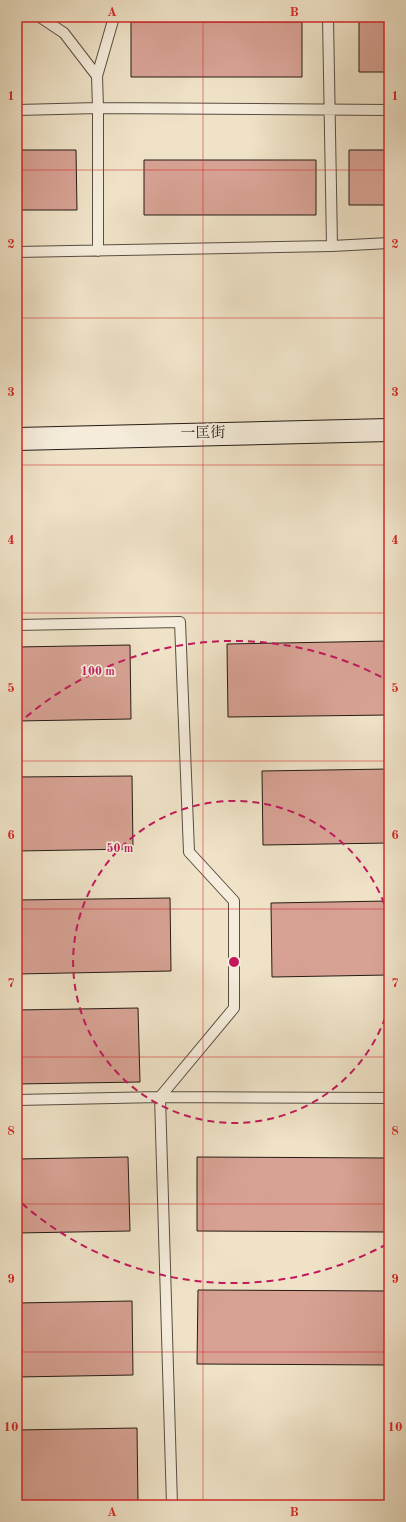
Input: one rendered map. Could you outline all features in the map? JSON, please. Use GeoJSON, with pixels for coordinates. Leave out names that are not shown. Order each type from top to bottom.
{"type":"FeatureCollection","features":[{"type":"Feature","properties":{"kind":"street","name":"一匡街"},"geometry":{"type":"LineString","coordinates":[[17,439],[389,430]]}},
{"type":"Feature","properties":{"kind":"lane"},"geometry":{"type":"LineString","coordinates":[[40,17],[64,33],[97,76]]}},
{"type":"Feature","properties":{"kind":"lane"},"geometry":{"type":"LineString","coordinates":[[98,251],[97,76],[114,17]]}},
{"type":"Feature","properties":{"kind":"lane"},"geometry":{"type":"LineString","coordinates":[[328,17],[332,246]]}},
{"type":"Feature","properties":{"kind":"lane"},"geometry":{"type":"LineString","coordinates":[[17,110],[98,108],[389,110]]}},
{"type":"Feature","properties":{"kind":"lane"},"geometry":{"type":"LineString","coordinates":[[17,252],[332,246],[389,243]]}},
{"type":"Feature","properties":{"kind":"lane"},"geometry":{"type":"LineString","coordinates":[[17,625],[180,622],[189,852],[234,901],[234,1008],[160,1097],[172,1505]]}},
{"type":"Feature","properties":{"kind":"lane"},"geometry":{"type":"LineString","coordinates":[[17,1100],[160,1097],[389,1098]]}},
{"type":"Feature","properties":{"kind":"building"},"geometry":{"type":"Polygon","coordinates":[[[359,17],[389,17],[389,72],[359,72],[359,17]]]}},
{"type":"Feature","properties":{"kind":"building"},"geometry":{"type":"Polygon","coordinates":[[[131,22],[302,22],[302,77],[131,77],[131,22]]]}},
{"type":"Feature","properties":{"kind":"building"},"geometry":{"type":"Polygon","coordinates":[[[17,150],[76,150],[77,210],[17,210],[17,150]]]}},
{"type":"Feature","properties":{"kind":"building"},"geometry":{"type":"Polygon","coordinates":[[[349,150],[389,150],[389,205],[349,205],[349,150]]]}},
{"type":"Feature","properties":{"kind":"building"},"geometry":{"type":"Polygon","coordinates":[[[144,160],[316,160],[316,215],[144,215],[144,160]]]}},
{"type":"Feature","properties":{"kind":"building"},"geometry":{"type":"Polygon","coordinates":[[[389,641],[389,715],[228,717],[227,644],[389,641]]]}},
{"type":"Feature","properties":{"kind":"building"},"geometry":{"type":"Polygon","coordinates":[[[130,645],[131,719],[17,721],[17,647],[130,645]]]}},
{"type":"Feature","properties":{"kind":"building"},"geometry":{"type":"Polygon","coordinates":[[[389,769],[389,843],[263,845],[262,771],[389,769]]]}},
{"type":"Feature","properties":{"kind":"building"},"geometry":{"type":"Polygon","coordinates":[[[132,776],[133,849],[17,851],[17,777],[132,776]]]}},
{"type":"Feature","properties":{"kind":"building"},"geometry":{"type":"Polygon","coordinates":[[[170,898],[171,971],[17,974],[17,900],[170,898]]]}},
{"type":"Feature","properties":{"kind":"building"},"geometry":{"type":"Polygon","coordinates":[[[389,901],[389,975],[272,977],[271,903],[389,901]]]}},
{"type":"Feature","properties":{"kind":"building"},"geometry":{"type":"Polygon","coordinates":[[[138,1008],[140,1082],[17,1084],[17,1010],[138,1008]]]}},
{"type":"Feature","properties":{"kind":"building"},"geometry":{"type":"Polygon","coordinates":[[[128,1157],[130,1231],[17,1233],[17,1159],[128,1157]]]}},
{"type":"Feature","properties":{"kind":"building"},"geometry":{"type":"Polygon","coordinates":[[[197,1157],[389,1158],[389,1232],[197,1231],[197,1157]]]}},
{"type":"Feature","properties":{"kind":"building"},"geometry":{"type":"Polygon","coordinates":[[[198,1290],[389,1291],[389,1365],[197,1364],[198,1290]]]}},
{"type":"Feature","properties":{"kind":"building"},"geometry":{"type":"Polygon","coordinates":[[[132,1301],[133,1375],[17,1377],[17,1303],[132,1301]]]}},
{"type":"Feature","properties":{"kind":"building"},"geometry":{"type":"Polygon","coordinates":[[[137,1428],[138,1502],[17,1504],[17,1430],[137,1428]]]}}]}
